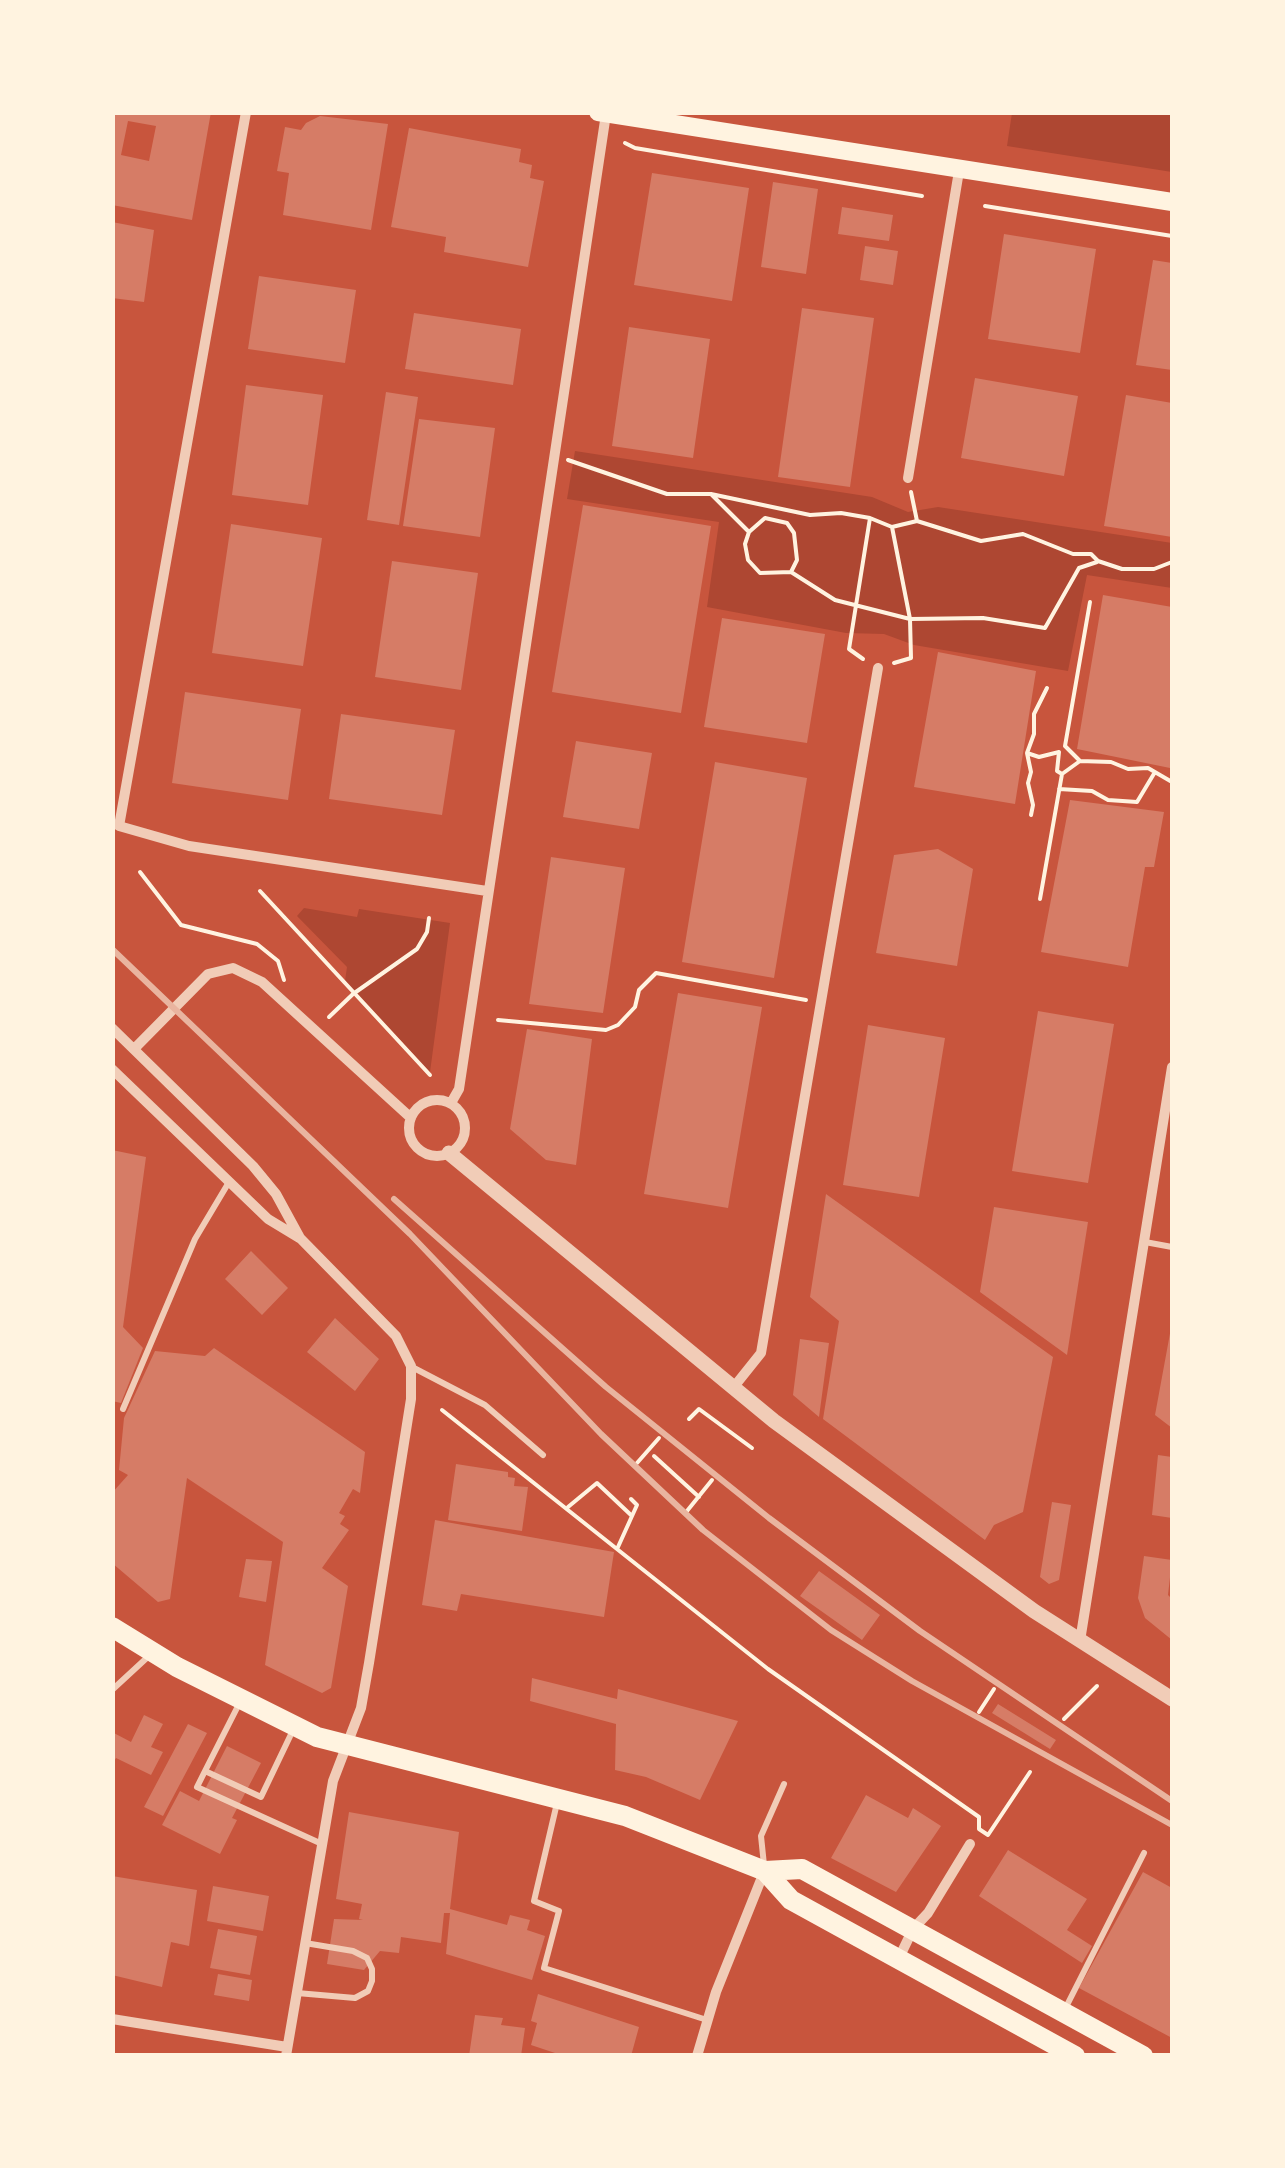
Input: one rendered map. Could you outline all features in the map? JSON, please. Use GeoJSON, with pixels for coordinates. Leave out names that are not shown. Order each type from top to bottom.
{"type":"FeatureCollection","features":[{"type":"Feature","properties":{"kind":"main road"},"geometry":{"type":"LineString","coordinates":[[598,112],[1172,202]]}},
{"type":"Feature","properties":{"kind":"main road"},"geometry":{"type":"LineString","coordinates":[[112,1627],[152,1653],[294,1727],[346,1745],[625,1816],[765,1871],[802,1869],[1143,2056]]}},
{"type":"Feature","properties":{"kind":"main road"},"geometry":{"type":"LineString","coordinates":[[765,1871],[791,1900],[1075,2056]]}},
{"type":"Feature","properties":{"kind":"street"},"geometry":{"type":"LineString","coordinates":[[246,112],[120,826],[188,846],[487,891]]}},
{"type":"Feature","properties":{"kind":"street"},"geometry":{"type":"LineString","coordinates":[[450,1103],[459,1088],[606,114]]}},
{"type":"Feature","properties":{"kind":"street"},"geometry":{"type":"LineString","coordinates":[[908,478],[959,170]]}},
{"type":"Feature","properties":{"kind":"street"},"geometry":{"type":"LineString","coordinates":[[733,1388],[761,1354],[878,668]]}},
{"type":"Feature","properties":{"kind":"street"},"geometry":{"type":"LineString","coordinates":[[134,1049],[202,980],[227,968],[256,978],[411,1118]]}},
{"type":"Feature","properties":{"kind":"street"},"geometry":{"type":"LineString","coordinates":[[112,1028],[253,1166],[276,1194],[301,1239]]}},
{"type":"Feature","properties":{"kind":"street"},"geometry":{"type":"LineString","coordinates":[[1080,1641],[1172,1068]]}},
{"type":"Feature","properties":{"kind":"street"},"geometry":{"type":"LineString","coordinates":[[112,1069],[268,1219],[301,1239],[396,1336],[408,1355],[412,1387],[369,1663],[360,1708],[334,1782],[286,2052],[112,2019]]}},
{"type":"Feature","properties":{"kind":"street"},"geometry":{"type":"LineString","coordinates":[[424,1103],[450,1103],[458,1108],[466,1124],[462,1142],[450,1154],[430,1155],[410,1136],[411,1118],[424,1103]]}},
{"type":"Feature","properties":{"kind":"street"},"geometry":{"type":"LineString","coordinates":[[450,1154],[733,1388],[1008,1592],[1172,1699]]}},
{"type":"Feature","properties":{"kind":"street"},"geometry":{"type":"LineString","coordinates":[[899,1958],[913,1929],[928,1913],[970,1844]]}},
{"type":"Feature","properties":{"kind":"street"},"geometry":{"type":"LineString","coordinates":[[697,2056],[765,1871]]}},
{"type":"Feature","properties":{"kind":"lane"},"geometry":{"type":"LineString","coordinates":[[123,1409],[195,1239],[229,1182]]}},
{"type":"Feature","properties":{"kind":"lane"},"geometry":{"type":"LineString","coordinates":[[1144,1242],[1172,1247]]}},
{"type":"Feature","properties":{"kind":"lane"},"geometry":{"type":"LineString","coordinates":[[411,1366],[485,1405],[542,1455]]}},
{"type":"Feature","properties":{"kind":"lane"},"geometry":{"type":"LineString","coordinates":[[112,1690],[152,1653]]}},
{"type":"Feature","properties":{"kind":"lane"},"geometry":{"type":"LineString","coordinates":[[241,1700],[197,1787],[322,1844]]}},
{"type":"Feature","properties":{"kind":"lane"},"geometry":{"type":"LineString","coordinates":[[252,1813],[294,1727]]}},
{"type":"Feature","properties":{"kind":"lane"},"geometry":{"type":"LineString","coordinates":[[205,1771],[261,1796]]}},
{"type":"Feature","properties":{"kind":"lane"},"geometry":{"type":"LineString","coordinates":[[765,1871],[761,1836],[784,1784]]}},
{"type":"Feature","properties":{"kind":"lane"},"geometry":{"type":"LineString","coordinates":[[558,1800],[534,1901],[560,1911],[544,1968],[708,2020]]}},
{"type":"Feature","properties":{"kind":"lane"},"geometry":{"type":"LineString","coordinates":[[1063,2012],[1144,1853]]}},
{"type":"Feature","properties":{"kind":"lane"},"geometry":{"type":"LineString","coordinates":[[296,1993],[355,1998],[368,1991],[372,1981],[367,1958],[353,1951],[306,1943]]}},
{"type":"Feature","properties":{"kind":"path"},"geometry":{"type":"LineString","coordinates":[[626,143],[635,148],[922,196]]}},
{"type":"Feature","properties":{"kind":"path"},"geometry":{"type":"LineString","coordinates":[[985,206],[1172,236]]}},
{"type":"Feature","properties":{"kind":"path"},"geometry":{"type":"LineString","coordinates":[[554,456],[667,494],[710,494],[810,515],[841,513],[892,527],[917,522],[981,542],[1023,534],[1072,554],[1091,554],[1098,561],[1122,569],[1154,570],[1172,562]]}},
{"type":"Feature","properties":{"kind":"path"},"geometry":{"type":"LineString","coordinates":[[908,478],[917,522]]}},
{"type":"Feature","properties":{"kind":"path"},"geometry":{"type":"LineString","coordinates":[[710,494],[749,532]]}},
{"type":"Feature","properties":{"kind":"path"},"geometry":{"type":"LineString","coordinates":[[791,572],[798,546],[794,532],[787,522],[765,518],[749,532],[746,551],[751,567],[771,575],[791,572],[834,600],[910,619],[984,618],[1045,628],[1079,568],[1098,561]]}},
{"type":"Feature","properties":{"kind":"path"},"geometry":{"type":"LineString","coordinates":[[870,518],[849,650],[878,668],[911,658],[910,619],[892,527]]}},
{"type":"Feature","properties":{"kind":"path"},"geometry":{"type":"LineString","coordinates":[[1072,554],[1079,568]]}},
{"type":"Feature","properties":{"kind":"path"},"geometry":{"type":"LineString","coordinates":[[1090,602],[1065,746],[1080,761],[1156,770],[1172,782]]}},
{"type":"Feature","properties":{"kind":"path"},"geometry":{"type":"LineString","coordinates":[[1031,815],[1026,753],[1034,734],[1034,714],[1047,688]]}},
{"type":"Feature","properties":{"kind":"path"},"geometry":{"type":"LineString","coordinates":[[1026,753],[1039,757],[1059,752],[1057,770],[1062,774]]}},
{"type":"Feature","properties":{"kind":"path"},"geometry":{"type":"LineString","coordinates":[[1040,899],[1062,774],[1080,761]]}},
{"type":"Feature","properties":{"kind":"path"},"geometry":{"type":"LineString","coordinates":[[1059,788],[1092,791],[1108,800],[1137,802],[1156,770]]}},
{"type":"Feature","properties":{"kind":"path"},"geometry":{"type":"LineString","coordinates":[[140,872],[181,925],[257,944],[278,961],[284,980]]}},
{"type":"Feature","properties":{"kind":"path"},"geometry":{"type":"LineString","coordinates":[[260,891],[430,1075]]}},
{"type":"Feature","properties":{"kind":"path"},"geometry":{"type":"LineString","coordinates":[[328,1017],[417,949],[429,918]]}},
{"type":"Feature","properties":{"kind":"path"},"geometry":{"type":"LineString","coordinates":[[498,1020],[606,1030],[618,1025],[635,1006],[639,990],[656,973],[821,1002]]}},
{"type":"Feature","properties":{"kind":"path"},"geometry":{"type":"LineString","coordinates":[[689,1420],[699,1409],[752,1448]]}},
{"type":"Feature","properties":{"kind":"path"},"geometry":{"type":"LineString","coordinates":[[442,1410],[768,1669],[978,1817],[978,1829],[988,1835],[1030,1772]]}},
{"type":"Feature","properties":{"kind":"path"},"geometry":{"type":"LineString","coordinates":[[636,1463],[659,1438]]}},
{"type":"Feature","properties":{"kind":"path"},"geometry":{"type":"LineString","coordinates":[[640,1445],[646,1452]]}},
{"type":"Feature","properties":{"kind":"path"},"geometry":{"type":"LineString","coordinates":[[654,1456],[698,1496]]}},
{"type":"Feature","properties":{"kind":"path"},"geometry":{"type":"LineString","coordinates":[[687,1510],[712,1480]]}},
{"type":"Feature","properties":{"kind":"path"},"geometry":{"type":"LineString","coordinates":[[568,1507],[598,1483],[632,1516]]}},
{"type":"Feature","properties":{"kind":"path"},"geometry":{"type":"LineString","coordinates":[[618,1548],[637,1505],[631,1499]]}},
{"type":"Feature","properties":{"kind":"path"},"geometry":{"type":"LineString","coordinates":[[1064,1719],[1097,1686]]}},
{"type":"Feature","properties":{"kind":"path"},"geometry":{"type":"LineString","coordinates":[[979,1712],[994,1689]]}},
{"type":"Feature","properties":{"kind":"path"},"geometry":{"type":"LineString","coordinates":[[986,1702],[995,1708]]}},
{"type":"Feature","properties":{"kind":"shaded area"},"geometry":{"type":"Polygon","coordinates":[[[1012,113],[1172,113],[1172,172],[1007,146],[1012,113]]]}},
{"type":"Feature","properties":{"kind":"shaded area"},"geometry":{"type":"Polygon","coordinates":[[[575,451],[872,497],[908,512],[938,507],[1172,543],[1172,588],[1087,575],[1068,671],[914,645],[884,634],[846,633],[707,607],[719,522],[567,499],[575,451]]]}},
{"type":"Feature","properties":{"kind":"shaded area"},"geometry":{"type":"Polygon","coordinates":[[[304,908],[357,917],[359,909],[450,923],[430,1072],[345,981],[347,967],[297,916],[304,908]]]}},
{"type":"Feature","properties":{"kind":"building"},"geometry":{"type":"Polygon","coordinates":[[[112,112],[211,112],[192,220],[112,205],[112,112]],[[128,121],[121,155],[149,161],[156,126],[128,121]]]}},
{"type":"Feature","properties":{"kind":"building"},"geometry":{"type":"Polygon","coordinates":[[[320,116],[388,124],[371,230],[283,215],[289,173],[277,171],[285,127],[301,130],[320,116]]]}},
{"type":"Feature","properties":{"kind":"building"},"geometry":{"type":"Polygon","coordinates":[[[409,128],[521,149],[519,162],[532,165],[530,178],[544,181],[528,267],[444,252],[446,237],[391,227],[409,128]]]}},
{"type":"Feature","properties":{"kind":"building"},"geometry":{"type":"Polygon","coordinates":[[[652,173],[749,188],[732,301],[634,285],[652,173]]]}},
{"type":"Feature","properties":{"kind":"building"},"geometry":{"type":"Polygon","coordinates":[[[773,182],[818,189],[806,274],[761,267],[773,182]]]}},
{"type":"Feature","properties":{"kind":"building"},"geometry":{"type":"Polygon","coordinates":[[[842,207],[893,215],[889,241],[838,234],[842,207]]]}},
{"type":"Feature","properties":{"kind":"building"},"geometry":{"type":"Polygon","coordinates":[[[112,222],[154,230],[144,302],[112,298],[112,222]]]}},
{"type":"Feature","properties":{"kind":"building"},"geometry":{"type":"Polygon","coordinates":[[[1004,234],[1096,249],[1080,353],[988,339],[1004,234]]]}},
{"type":"Feature","properties":{"kind":"building"},"geometry":{"type":"Polygon","coordinates":[[[865,246],[898,251],[893,285],[860,280],[865,246]]]}},
{"type":"Feature","properties":{"kind":"building"},"geometry":{"type":"Polygon","coordinates":[[[1153,260],[1172,263],[1172,370],[1136,365],[1153,260]]]}},
{"type":"Feature","properties":{"kind":"building"},"geometry":{"type":"Polygon","coordinates":[[[259,276],[356,290],[345,363],[248,349],[259,276]]]}},
{"type":"Feature","properties":{"kind":"building"},"geometry":{"type":"Polygon","coordinates":[[[802,308],[874,318],[850,487],[778,477],[802,308]]]}},
{"type":"Feature","properties":{"kind":"building"},"geometry":{"type":"Polygon","coordinates":[[[414,313],[521,329],[513,385],[405,369],[414,313]]]}},
{"type":"Feature","properties":{"kind":"building"},"geometry":{"type":"Polygon","coordinates":[[[629,327],[710,339],[693,458],[612,446],[629,327]]]}},
{"type":"Feature","properties":{"kind":"building"},"geometry":{"type":"Polygon","coordinates":[[[975,378],[1078,396],[1064,476],[961,458],[975,378]]]}},
{"type":"Feature","properties":{"kind":"building"},"geometry":{"type":"Polygon","coordinates":[[[246,385],[323,395],[308,505],[232,495],[246,385]]]}},
{"type":"Feature","properties":{"kind":"building"},"geometry":{"type":"Polygon","coordinates":[[[386,392],[418,397],[399,525],[367,520],[386,392]]]}},
{"type":"Feature","properties":{"kind":"building"},"geometry":{"type":"Polygon","coordinates":[[[1126,395],[1172,403],[1172,537],[1104,526],[1126,395]]]}},
{"type":"Feature","properties":{"kind":"building"},"geometry":{"type":"Polygon","coordinates":[[[419,419],[495,428],[480,537],[403,526],[419,419]]]}},
{"type":"Feature","properties":{"kind":"building"},"geometry":{"type":"Polygon","coordinates":[[[583,505],[711,526],[681,713],[552,692],[583,505]]]}},
{"type":"Feature","properties":{"kind":"building"},"geometry":{"type":"Polygon","coordinates":[[[231,524],[322,538],[303,666],[212,653],[231,524]]]}},
{"type":"Feature","properties":{"kind":"building"},"geometry":{"type":"Polygon","coordinates":[[[392,561],[478,573],[461,690],[375,677],[392,561]]]}},
{"type":"Feature","properties":{"kind":"building"},"geometry":{"type":"Polygon","coordinates":[[[1103,595],[1172,607],[1170,768],[1077,749],[1103,595]]]}},
{"type":"Feature","properties":{"kind":"building"},"geometry":{"type":"Polygon","coordinates":[[[722,618],[825,634],[807,743],[704,727],[722,618]]]}},
{"type":"Feature","properties":{"kind":"building"},"geometry":{"type":"Polygon","coordinates":[[[938,652],[1036,671],[1015,804],[914,787],[938,652]]]}},
{"type":"Feature","properties":{"kind":"building"},"geometry":{"type":"Polygon","coordinates":[[[185,692],[301,709],[288,800],[172,783],[185,692]]]}},
{"type":"Feature","properties":{"kind":"building"},"geometry":{"type":"Polygon","coordinates":[[[341,714],[455,730],[442,815],[329,799],[341,714]]]}},
{"type":"Feature","properties":{"kind":"building"},"geometry":{"type":"Polygon","coordinates":[[[576,741],[652,753],[639,829],[563,817],[576,741]]]}},
{"type":"Feature","properties":{"kind":"building"},"geometry":{"type":"Polygon","coordinates":[[[715,762],[807,778],[774,978],[682,962],[715,762]]]}},
{"type":"Feature","properties":{"kind":"building"},"geometry":{"type":"Polygon","coordinates":[[[1070,800],[1164,812],[1154,867],[1145,867],[1128,967],[1041,952],[1070,800]]]}},
{"type":"Feature","properties":{"kind":"building"},"geometry":{"type":"Polygon","coordinates":[[[938,849],[973,869],[957,966],[876,953],[894,855],[938,849]]]}},
{"type":"Feature","properties":{"kind":"building"},"geometry":{"type":"Polygon","coordinates":[[[551,857],[625,868],[603,1013],[529,1004],[551,857]]]}},
{"type":"Feature","properties":{"kind":"building"},"geometry":{"type":"Polygon","coordinates":[[[678,993],[762,1007],[728,1208],[644,1194],[678,993]]]}},
{"type":"Feature","properties":{"kind":"building"},"geometry":{"type":"Polygon","coordinates":[[[1038,1011],[1114,1024],[1088,1183],[1012,1171],[1038,1011]]]}},
{"type":"Feature","properties":{"kind":"building"},"geometry":{"type":"Polygon","coordinates":[[[868,1025],[945,1038],[919,1197],[843,1185],[868,1025]]]}},
{"type":"Feature","properties":{"kind":"building"},"geometry":{"type":"Polygon","coordinates":[[[527,1029],[592,1039],[576,1165],[546,1160],[510,1129],[527,1029]]]}},
{"type":"Feature","properties":{"kind":"building"},"geometry":{"type":"Polygon","coordinates":[[[112,1150],[146,1157],[123,1327],[143,1348],[121,1403],[112,1401],[112,1150]]]}},
{"type":"Feature","properties":{"kind":"building"},"geometry":{"type":"Polygon","coordinates":[[[826,1194],[1053,1357],[1023,1512],[994,1525],[985,1540],[823,1419],[839,1321],[810,1297],[826,1194]]]}},
{"type":"Feature","properties":{"kind":"building"},"geometry":{"type":"Polygon","coordinates":[[[994,1207],[1088,1222],[1067,1355],[980,1292],[994,1207]]]}},
{"type":"Feature","properties":{"kind":"building"},"geometry":{"type":"Polygon","coordinates":[[[251,1251],[288,1288],[262,1315],[225,1279],[251,1251]]]}},
{"type":"Feature","properties":{"kind":"building"},"geometry":{"type":"Polygon","coordinates":[[[335,1318],[379,1359],[355,1391],[307,1352],[335,1318]]]}},
{"type":"Feature","properties":{"kind":"building"},"geometry":{"type":"Polygon","coordinates":[[[1172,1328],[1172,1428],[1155,1415],[1172,1328]]]}},
{"type":"Feature","properties":{"kind":"building"},"geometry":{"type":"Polygon","coordinates":[[[800,1339],[829,1343],[819,1417],[793,1395],[800,1339]]]}},
{"type":"Feature","properties":{"kind":"building"},"geometry":{"type":"Polygon","coordinates":[[[214,1348],[365,1452],[360,1493],[353,1489],[339,1513],[345,1516],[340,1524],[349,1530],[322,1568],[348,1586],[331,1688],[322,1693],[265,1665],[283,1542],[187,1478],[170,1599],[158,1602],[112,1563],[112,1493],[128,1475],[119,1470],[124,1418],[155,1351],[205,1356],[214,1348]]]}},
{"type":"Feature","properties":{"kind":"building"},"geometry":{"type":"Polygon","coordinates":[[[1158,1455],[1172,1457],[1172,1518],[1152,1515],[1158,1455]]]}},
{"type":"Feature","properties":{"kind":"building"},"geometry":{"type":"Polygon","coordinates":[[[456,1464],[508,1472],[508,1477],[515,1478],[514,1486],[528,1487],[522,1531],[448,1520],[456,1464]]]}},
{"type":"Feature","properties":{"kind":"building"},"geometry":{"type":"Polygon","coordinates":[[[1052,1502],[1071,1505],[1059,1580],[1049,1584],[1040,1577],[1052,1502]]]}},
{"type":"Feature","properties":{"kind":"building"},"geometry":{"type":"Polygon","coordinates":[[[435,1520],[614,1552],[604,1617],[461,1594],[457,1611],[422,1605],[435,1520]]]}},
{"type":"Feature","properties":{"kind":"building"},"geometry":{"type":"Polygon","coordinates":[[[1144,1556],[1172,1560],[1168,1595],[1172,1599],[1172,1640],[1145,1618],[1138,1598],[1144,1556]]]}},
{"type":"Feature","properties":{"kind":"building"},"geometry":{"type":"Polygon","coordinates":[[[246,1559],[272,1561],[266,1602],[239,1597],[246,1559]]]}},
{"type":"Feature","properties":{"kind":"building"},"geometry":{"type":"Polygon","coordinates":[[[819,1571],[880,1615],[862,1640],[800,1596],[819,1571]]]}},
{"type":"Feature","properties":{"kind":"building"},"geometry":{"type":"Polygon","coordinates":[[[532,1678],[617,1699],[618,1689],[738,1721],[700,1800],[646,1777],[615,1770],[616,1724],[530,1701],[532,1678]]]}},
{"type":"Feature","properties":{"kind":"building"},"geometry":{"type":"Polygon","coordinates":[[[998,1704],[1056,1740],[1050,1749],[992,1713],[998,1704]]]}},
{"type":"Feature","properties":{"kind":"building"},"geometry":{"type":"Polygon","coordinates":[[[144,1715],[163,1724],[151,1747],[163,1752],[151,1775],[116,1758],[112,1765],[112,1732],[131,1742],[144,1715]]]}},
{"type":"Feature","properties":{"kind":"building"},"geometry":{"type":"Polygon","coordinates":[[[188,1724],[207,1733],[163,1816],[144,1807],[188,1724]]]}},
{"type":"Feature","properties":{"kind":"building"},"geometry":{"type":"Polygon","coordinates":[[[227,1746],[261,1763],[232,1818],[237,1820],[220,1854],[162,1825],[180,1791],[199,1801],[227,1746]]]}},
{"type":"Feature","properties":{"kind":"building"},"geometry":{"type":"Polygon","coordinates":[[[866,1795],[908,1818],[913,1808],[941,1826],[896,1892],[831,1858],[866,1795]]]}},
{"type":"Feature","properties":{"kind":"building"},"geometry":{"type":"Polygon","coordinates":[[[349,1812],[459,1832],[450,1909],[507,1925],[510,1915],[530,1920],[527,1930],[545,1936],[532,1980],[446,1954],[450,1913],[444,1913],[441,1943],[401,1937],[399,1953],[380,1951],[364,1970],[327,1964],[334,1919],[363,1920],[359,1919],[362,1904],[336,1899],[349,1812]]]}},
{"type":"Feature","properties":{"kind":"building"},"geometry":{"type":"Polygon","coordinates":[[[1008,1850],[1087,1899],[1067,1930],[1092,1946],[1082,1963],[979,1896],[1008,1850]]]}},
{"type":"Feature","properties":{"kind":"building"},"geometry":{"type":"Polygon","coordinates":[[[1143,1872],[1172,1888],[1172,2038],[1079,1988],[1143,1872]]]}},
{"type":"Feature","properties":{"kind":"building"},"geometry":{"type":"Polygon","coordinates":[[[112,1876],[197,1890],[189,1946],[171,1942],[162,1987],[112,1975],[112,1876]]]}},
{"type":"Feature","properties":{"kind":"building"},"geometry":{"type":"Polygon","coordinates":[[[213,1886],[269,1896],[263,1931],[207,1921],[213,1886]]]}},
{"type":"Feature","properties":{"kind":"building"},"geometry":{"type":"Polygon","coordinates":[[[218,1929],[257,1936],[250,1975],[210,1968],[218,1929]]]}},
{"type":"Feature","properties":{"kind":"building"},"geometry":{"type":"Polygon","coordinates":[[[218,1974],[252,1980],[249,2001],[214,1995],[218,1974]]]}},
{"type":"Feature","properties":{"kind":"building"},"geometry":{"type":"Polygon","coordinates":[[[538,1994],[639,2027],[631,2056],[564,2056],[531,2045],[537,2023],[531,2021],[538,1994]]]}},
{"type":"Feature","properties":{"kind":"building"},"geometry":{"type":"Polygon","coordinates":[[[475,2015],[503,2018],[501,2025],[525,2028],[521,2056],[469,2056],[475,2015]]]}},
{"type":"Feature","properties":{"kind":"railway"},"geometry":{"type":"LineString","coordinates":[[112,949],[410,1234],[601,1434],[703,1530],[831,1630],[912,1681],[1172,1825]]}},
{"type":"Feature","properties":{"kind":"railway"},"geometry":{"type":"LineString","coordinates":[[394,1199],[606,1387],[769,1518],[920,1631],[1172,1801]]}}]}
